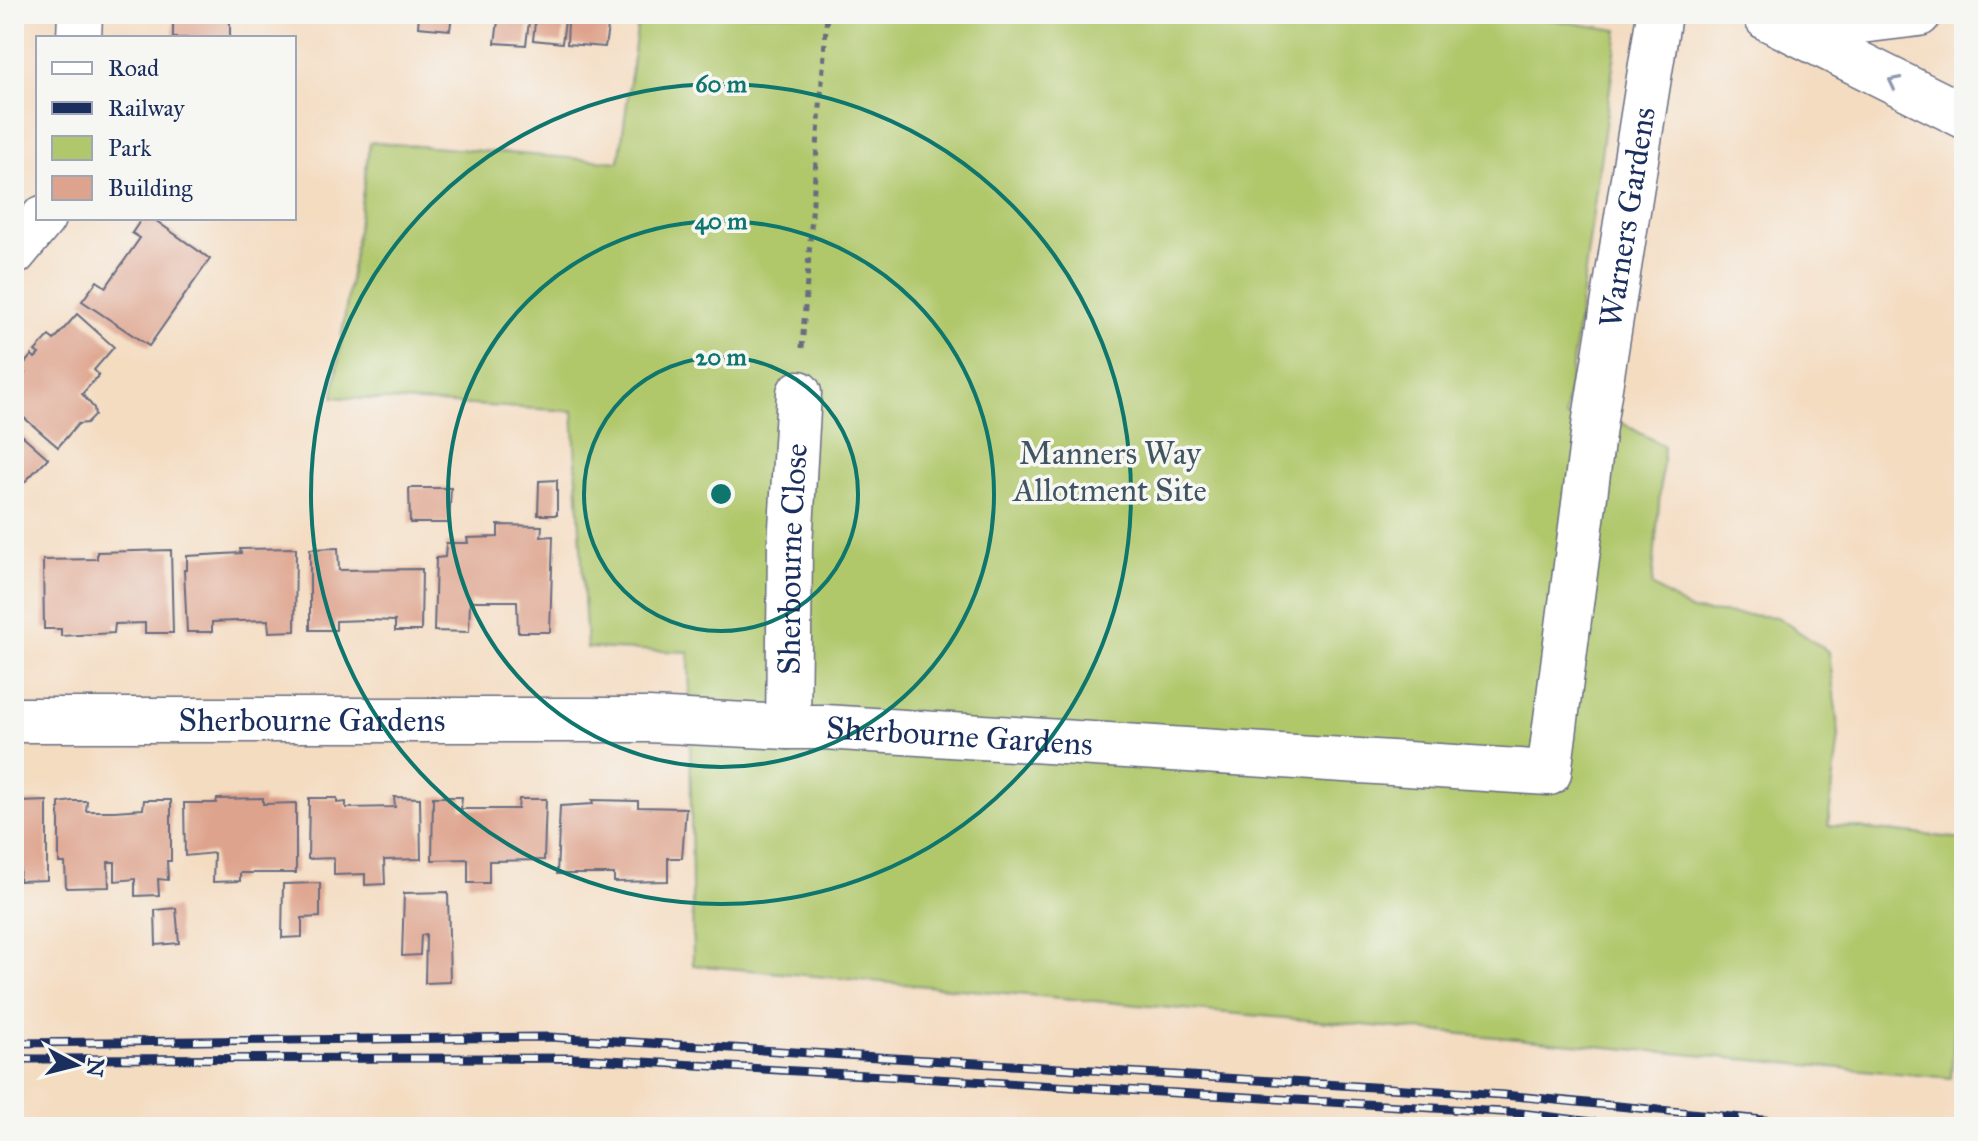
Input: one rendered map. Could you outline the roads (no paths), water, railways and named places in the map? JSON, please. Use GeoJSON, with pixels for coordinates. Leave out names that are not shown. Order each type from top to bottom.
{"type":"FeatureCollection","features":[{"type":"Feature","properties":{"kind":"street"},"geometry":{"type":"LineString","coordinates":[[79,36],[80,14]]}},
{"type":"Feature","properties":{"kind":"street","name":"Warners Gardens"},"geometry":{"type":"LineString","coordinates":[[1595,419],[1659,14]]}},
{"type":"Feature","properties":{"kind":"street"},"geometry":{"type":"LineString","coordinates":[[1757,16],[1861,21],[1919,14]]}},
{"type":"Feature","properties":{"kind":"street"},"geometry":{"type":"LineString","coordinates":[[1757,16],[1964,116]]}},
{"type":"Feature","properties":{"kind":"street"},"geometry":{"type":"LineString","coordinates":[[14,253],[41,220]]}},
{"type":"Feature","properties":{"kind":"street","name":"Sherbourne Close"},"geometry":{"type":"LineString","coordinates":[[788,727],[790,545],[799,393]]}},
{"type":"Feature","properties":{"kind":"street","name":"Sherbourne Gardens"},"geometry":{"type":"LineString","coordinates":[[14,720],[648,720],[825,727],[1549,773],[1595,419]]}},
{"type":"Feature","properties":{"kind":"railway"},"geometry":{"type":"LineString","coordinates":[[14,1043],[549,1037],[1504,1095],[1834,1127]]}},
{"type":"Feature","properties":{"kind":"railway"},"geometry":{"type":"LineString","coordinates":[[14,1059],[574,1058],[1520,1113],[1633,1127]]}},
{"type":"Feature","properties":{"kind":"park label","name":"Manners Way Allotment Site"},"geometry":{"type":"Point","coordinates":[1110,472]}}]}
